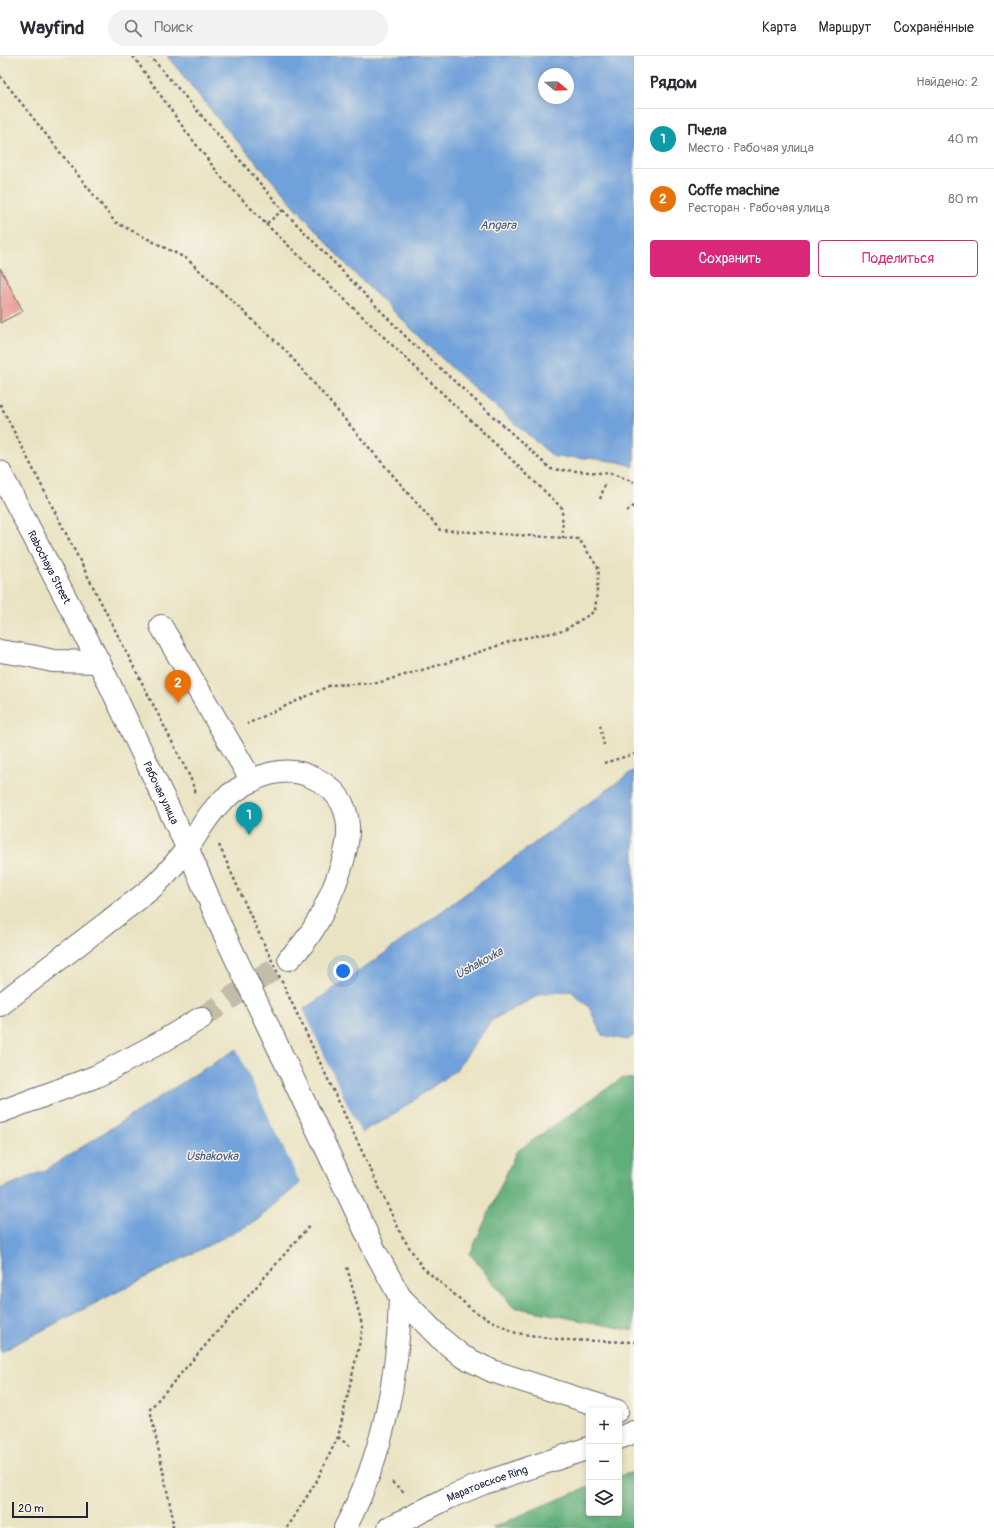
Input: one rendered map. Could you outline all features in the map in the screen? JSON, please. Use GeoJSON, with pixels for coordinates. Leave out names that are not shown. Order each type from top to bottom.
{"type":"FeatureCollection","features":[{"type":"Feature","properties":{"kind":"main road","name":"Rabochaya Street"},"geometry":{"type":"LineString","coordinates":[[0,472],[99,662]]}},
{"type":"Feature","properties":{"kind":"main road"},"geometry":{"type":"LineString","coordinates":[[161,626],[252,781]]}},
{"type":"Feature","properties":{"kind":"main road"},"geometry":{"type":"LineString","coordinates":[[0,651],[53,661],[99,662]]}},
{"type":"Feature","properties":{"kind":"main road","name":"Рабочая улица"},"geometry":{"type":"LineString","coordinates":[[99,662],[187,848],[220,925],[375,1251],[400,1297],[440,1338],[462,1356],[492,1371],[609,1408]]}},
{"type":"Feature","properties":{"kind":"main road"},"geometry":{"type":"LineString","coordinates":[[0,1005],[158,882],[187,848],[207,818],[224,799],[252,781],[265,775],[291,771],[318,779],[336,794],[345,809],[349,826],[348,844],[344,860],[326,907],[308,937],[298,951],[289,959]]}},
{"type":"Feature","properties":{"kind":"main road"},"geometry":{"type":"LineString","coordinates":[[0,1112],[97,1076],[163,1041],[201,1018]]}},
{"type":"Feature","properties":{"kind":"main road"},"geometry":{"type":"LineString","coordinates":[[345,1528],[356,1507],[384,1424],[393,1378],[397,1347],[400,1297]]}},
{"type":"Feature","properties":{"kind":"main road","name":"Рабочая улица"},"geometry":{"type":"LineString","coordinates":[[622,1412],[634,1416]]}},
{"type":"Feature","properties":{"kind":"main road"},"geometry":{"type":"LineString","coordinates":[[622,1437],[634,1432]]}},
{"type":"Feature","properties":{"kind":"main road","name":"Маратовское Ring"},"geometry":{"type":"LineString","coordinates":[[389,1528],[455,1495],[491,1481],[586,1449]]}},
{"type":"Feature","properties":{"kind":"path"},"geometry":{"type":"LineString","coordinates":[[133,56],[185,130],[222,178],[266,224],[562,508],[563,538]]}},
{"type":"Feature","properties":{"kind":"path"},"geometry":{"type":"LineString","coordinates":[[150,56],[283,210],[410,341],[551,469],[613,474],[634,482]]}},
{"type":"Feature","properties":{"kind":"path"},"geometry":{"type":"LineString","coordinates":[[0,76],[115,222],[186,259],[286,351],[440,530],[579,539],[599,569],[595,611],[562,631],[518,639],[446,663],[377,683],[331,685],[225,734]]}},
{"type":"Feature","properties":{"kind":"path"},"geometry":{"type":"LineString","coordinates":[[266,224],[283,210]]}},
{"type":"Feature","properties":{"kind":"path"},"geometry":{"type":"LineString","coordinates":[[0,404],[190,777],[248,910],[402,1236],[422,1267],[475,1312],[516,1333],[563,1340],[634,1342]]}},
{"type":"Feature","properties":{"kind":"path"},"geometry":{"type":"LineString","coordinates":[[600,499],[605,486]]}},
{"type":"Feature","properties":{"kind":"path"},"geometry":{"type":"LineString","coordinates":[[627,511],[634,506]]}},
{"type":"Feature","properties":{"kind":"path"},"geometry":{"type":"LineString","coordinates":[[600,725],[604,745]]}},
{"type":"Feature","properties":{"kind":"path"},"geometry":{"type":"LineString","coordinates":[[604,763],[634,754]]}},
{"type":"Feature","properties":{"kind":"path"},"geometry":{"type":"LineString","coordinates":[[173,1528],[172,1514],[150,1409],[310,1225]]}},
{"type":"Feature","properties":{"kind":"path"},"geometry":{"type":"LineString","coordinates":[[287,1528],[316,1482],[338,1437],[363,1328],[347,1266]]}},
{"type":"Feature","properties":{"kind":"green space"},"geometry":{"type":"Polygon","coordinates":[[[622,1078],[634,1079],[634,1331],[513,1307],[470,1254],[516,1152],[622,1078]]]}},
{"type":"Feature","properties":{"kind":"green space"},"geometry":{"type":"Polygon","coordinates":[[[634,1472],[634,1528],[492,1528],[586,1488],[586,1516],[622,1516],[622,1475],[634,1472]]]}},
{"type":"Feature","properties":{"kind":"water","name":"Angara"},"geometry":{"type":"Polygon","coordinates":[[[167,56],[634,56],[634,467],[619,462],[588,458],[554,457],[458,374],[353,272],[224,126],[167,56]]]}},
{"type":"Feature","properties":{"kind":"water","name":"Ushakovka"},"geometry":{"type":"Polygon","coordinates":[[[634,770],[634,1036],[627,1040],[602,1035],[589,1007],[571,991],[541,994],[492,1020],[456,1070],[387,1119],[368,1128],[256,1221],[0,1352],[0,1189],[46,1170],[194,1075],[307,1007],[374,961],[634,770]]]}},
{"type":"Feature","properties":{"kind":"pier"},"geometry":{"type":"Polygon","coordinates":[[[302,1007],[362,1136],[301,1185],[236,1048],[302,1007]]]}},
{"type":"Feature","properties":{"kind":"building"},"geometry":{"type":"Polygon","coordinates":[[[0,268],[23,311],[0,323],[0,268]]]}},
{"type":"Feature","properties":{"kind":"tunnel"},"geometry":{"type":"LineString","coordinates":[[201,1018],[289,959]]}},
{"type":"Feature","properties":{"kind":"place","name":"Coffe machine"},"geometry":{"type":"Point","coordinates":[178,703]}},
{"type":"Feature","properties":{"kind":"place","name":"Пчела"},"geometry":{"type":"Point","coordinates":[249,835]}}]}
